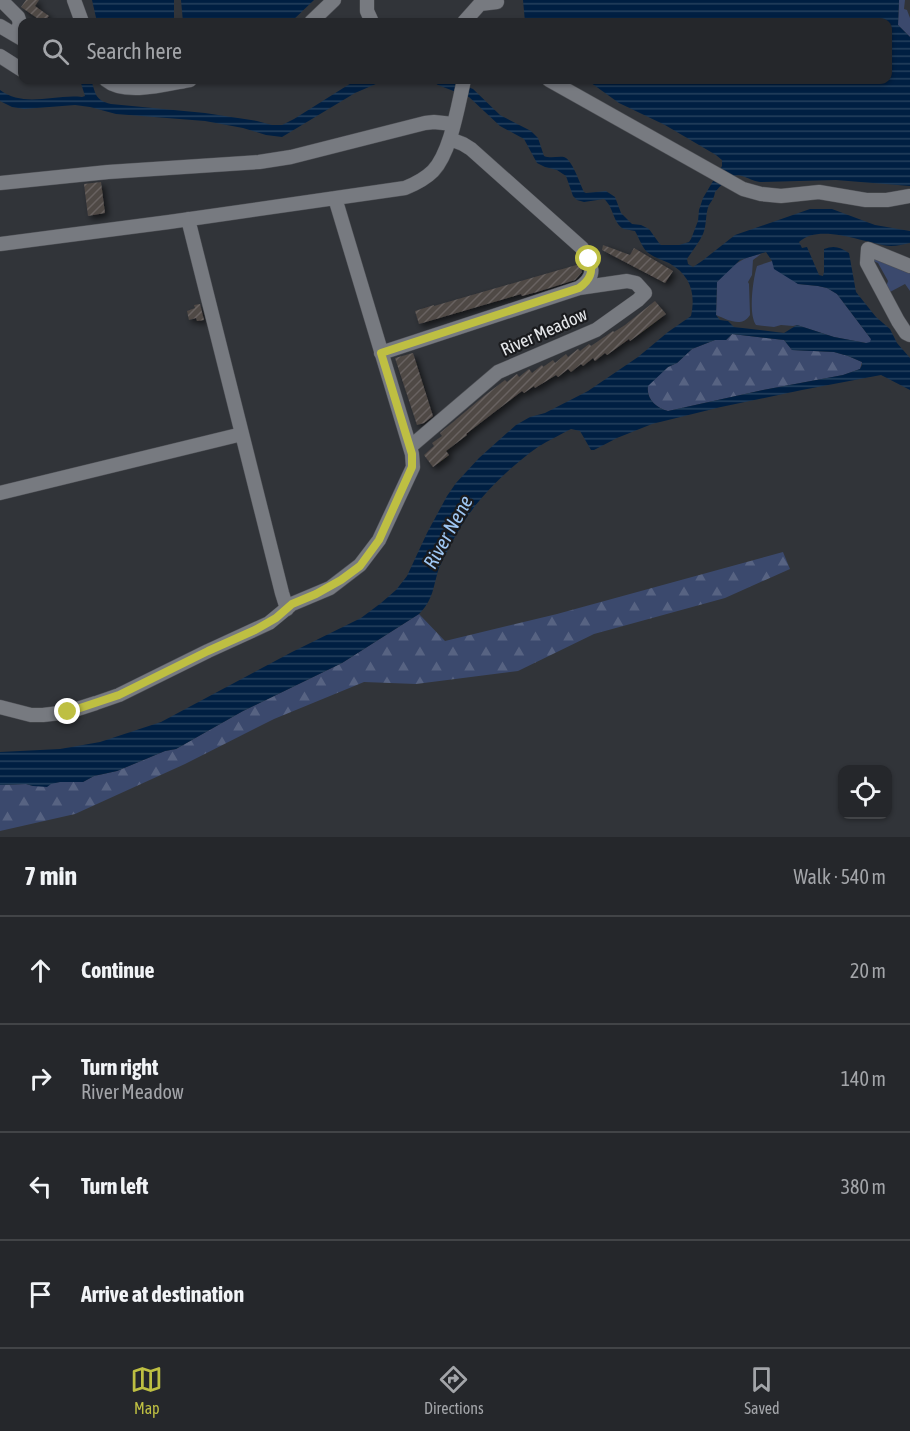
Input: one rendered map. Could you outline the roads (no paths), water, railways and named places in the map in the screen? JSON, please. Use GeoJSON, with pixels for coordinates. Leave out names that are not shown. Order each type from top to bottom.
{"type":"FeatureCollection","features":[{"type":"Feature","properties":{"kind":"street"},"geometry":{"type":"LineString","coordinates":[[1,0],[18,18]]}},
{"type":"Feature","properties":{"kind":"street"},"geometry":{"type":"LineString","coordinates":[[74,0],[81,18]]}},
{"type":"Feature","properties":{"kind":"street"},"geometry":{"type":"LineString","coordinates":[[315,18],[334,0]]}},
{"type":"Feature","properties":{"kind":"street"},"geometry":{"type":"LineString","coordinates":[[367,0],[367,11],[370,18]]}},
{"type":"Feature","properties":{"kind":"street"},"geometry":{"type":"LineString","coordinates":[[468,18],[480,4],[497,2]]}},
{"type":"Feature","properties":{"kind":"street"},"geometry":{"type":"LineString","coordinates":[[0,26],[18,36]]}},
{"type":"Feature","properties":{"kind":"street"},"geometry":{"type":"LineString","coordinates":[[0,56],[18,67]]}},
{"type":"Feature","properties":{"kind":"street"},"geometry":{"type":"LineString","coordinates":[[113,84],[148,87],[166,84]]}},
{"type":"Feature","properties":{"kind":"street"},"geometry":{"type":"LineString","coordinates":[[0,243],[405,188],[424,179],[441,162],[450,139],[463,84]]}},
{"type":"Feature","properties":{"kind":"street"},"geometry":{"type":"LineString","coordinates":[[556,84],[743,189],[780,196],[819,192],[866,200],[887,200],[910,196]]}},
{"type":"Feature","properties":{"kind":"street"},"geometry":{"type":"LineString","coordinates":[[0,183],[108,172],[259,162],[291,157],[425,123],[453,124]]}},
{"type":"Feature","properties":{"kind":"street"},"geometry":{"type":"LineString","coordinates":[[450,139],[471,149],[582,248],[589,259],[592,270],[588,281],[579,288]]}},
{"type":"Feature","properties":{"kind":"street"},"geometry":{"type":"LineString","coordinates":[[0,707],[24,714],[43,716],[68,712],[119,695],[269,623],[292,604],[330,588],[367,558],[379,540],[410,473],[413,461],[334,198]]}},
{"type":"Feature","properties":{"kind":"street"},"geometry":{"type":"LineString","coordinates":[[188,219],[287,609]]}},
{"type":"Feature","properties":{"kind":"street"},"geometry":{"type":"LineString","coordinates":[[910,266],[868,249],[867,263],[898,321],[910,335]]}},
{"type":"Feature","properties":{"kind":"street","name":"River Meadow"},"geometry":{"type":"LineString","coordinates":[[381,353],[579,288],[627,281],[636,283],[645,293],[596,330],[498,372],[410,447]]}},
{"type":"Feature","properties":{"kind":"street"},"geometry":{"type":"LineString","coordinates":[[0,493],[242,434]]}},
{"type":"Feature","properties":{"kind":"water"},"geometry":{"type":"Polygon","coordinates":[[[92,0],[174,0],[174,18],[96,18],[92,0]]]}},
{"type":"Feature","properties":{"kind":"water"},"geometry":{"type":"Polygon","coordinates":[[[181,0],[314,0],[295,18],[183,18],[181,0]]]}},
{"type":"Feature","properties":{"kind":"water","name":"River Nene"},"geometry":{"type":"Polygon","coordinates":[[[523,0],[899,0],[898,25],[910,37],[910,186],[836,180],[760,182],[738,175],[734,176],[715,192],[708,208],[703,234],[687,259],[688,264],[693,267],[735,235],[810,209],[832,209],[875,225],[910,231],[910,243],[893,246],[831,234],[808,236],[799,242],[802,248],[807,247],[819,275],[823,276],[824,249],[837,247],[849,253],[856,292],[876,317],[890,329],[897,343],[910,358],[910,390],[881,375],[802,390],[652,424],[594,450],[591,450],[580,431],[571,429],[542,444],[527,455],[503,475],[472,510],[439,568],[430,598],[419,614],[342,663],[243,711],[176,749],[165,751],[117,771],[94,776],[83,782],[60,782],[47,787],[26,784],[0,785],[0,752],[60,749],[100,742],[161,722],[361,618],[396,590],[407,576],[447,496],[479,458],[516,425],[588,391],[638,357],[691,316],[693,299],[687,279],[669,263],[647,252],[635,231],[620,227],[604,199],[584,202],[577,200],[573,196],[566,176],[537,163],[524,139],[500,126],[469,97],[436,84],[460,84],[473,89],[500,115],[531,131],[538,138],[544,156],[567,159],[584,192],[606,191],[615,197],[621,213],[632,224],[649,229],[661,245],[679,245],[689,242],[698,221],[703,198],[722,166],[722,160],[665,125],[619,103],[593,84],[892,84],[892,18],[525,18],[523,0]],[[766,252],[740,260],[717,282],[716,315],[720,320],[728,321],[734,327],[784,333],[797,325],[834,337],[870,342],[871,339],[837,294],[827,288],[798,284],[774,269],[766,252]],[[732,334],[726,340],[715,340],[692,349],[648,386],[649,395],[660,408],[668,411],[843,375],[860,369],[862,365],[862,362],[834,352],[792,350],[784,340],[732,334]]]}},
{"type":"Feature","properties":{"kind":"water"},"geometry":{"type":"Polygon","coordinates":[[[81,84],[92,84],[99,98],[111,104],[205,113],[282,125],[350,84],[376,84],[355,93],[282,137],[205,121],[116,114],[75,105],[24,109],[12,107],[0,101],[0,90],[9,95],[29,99],[85,96],[81,84]]]}}]}
